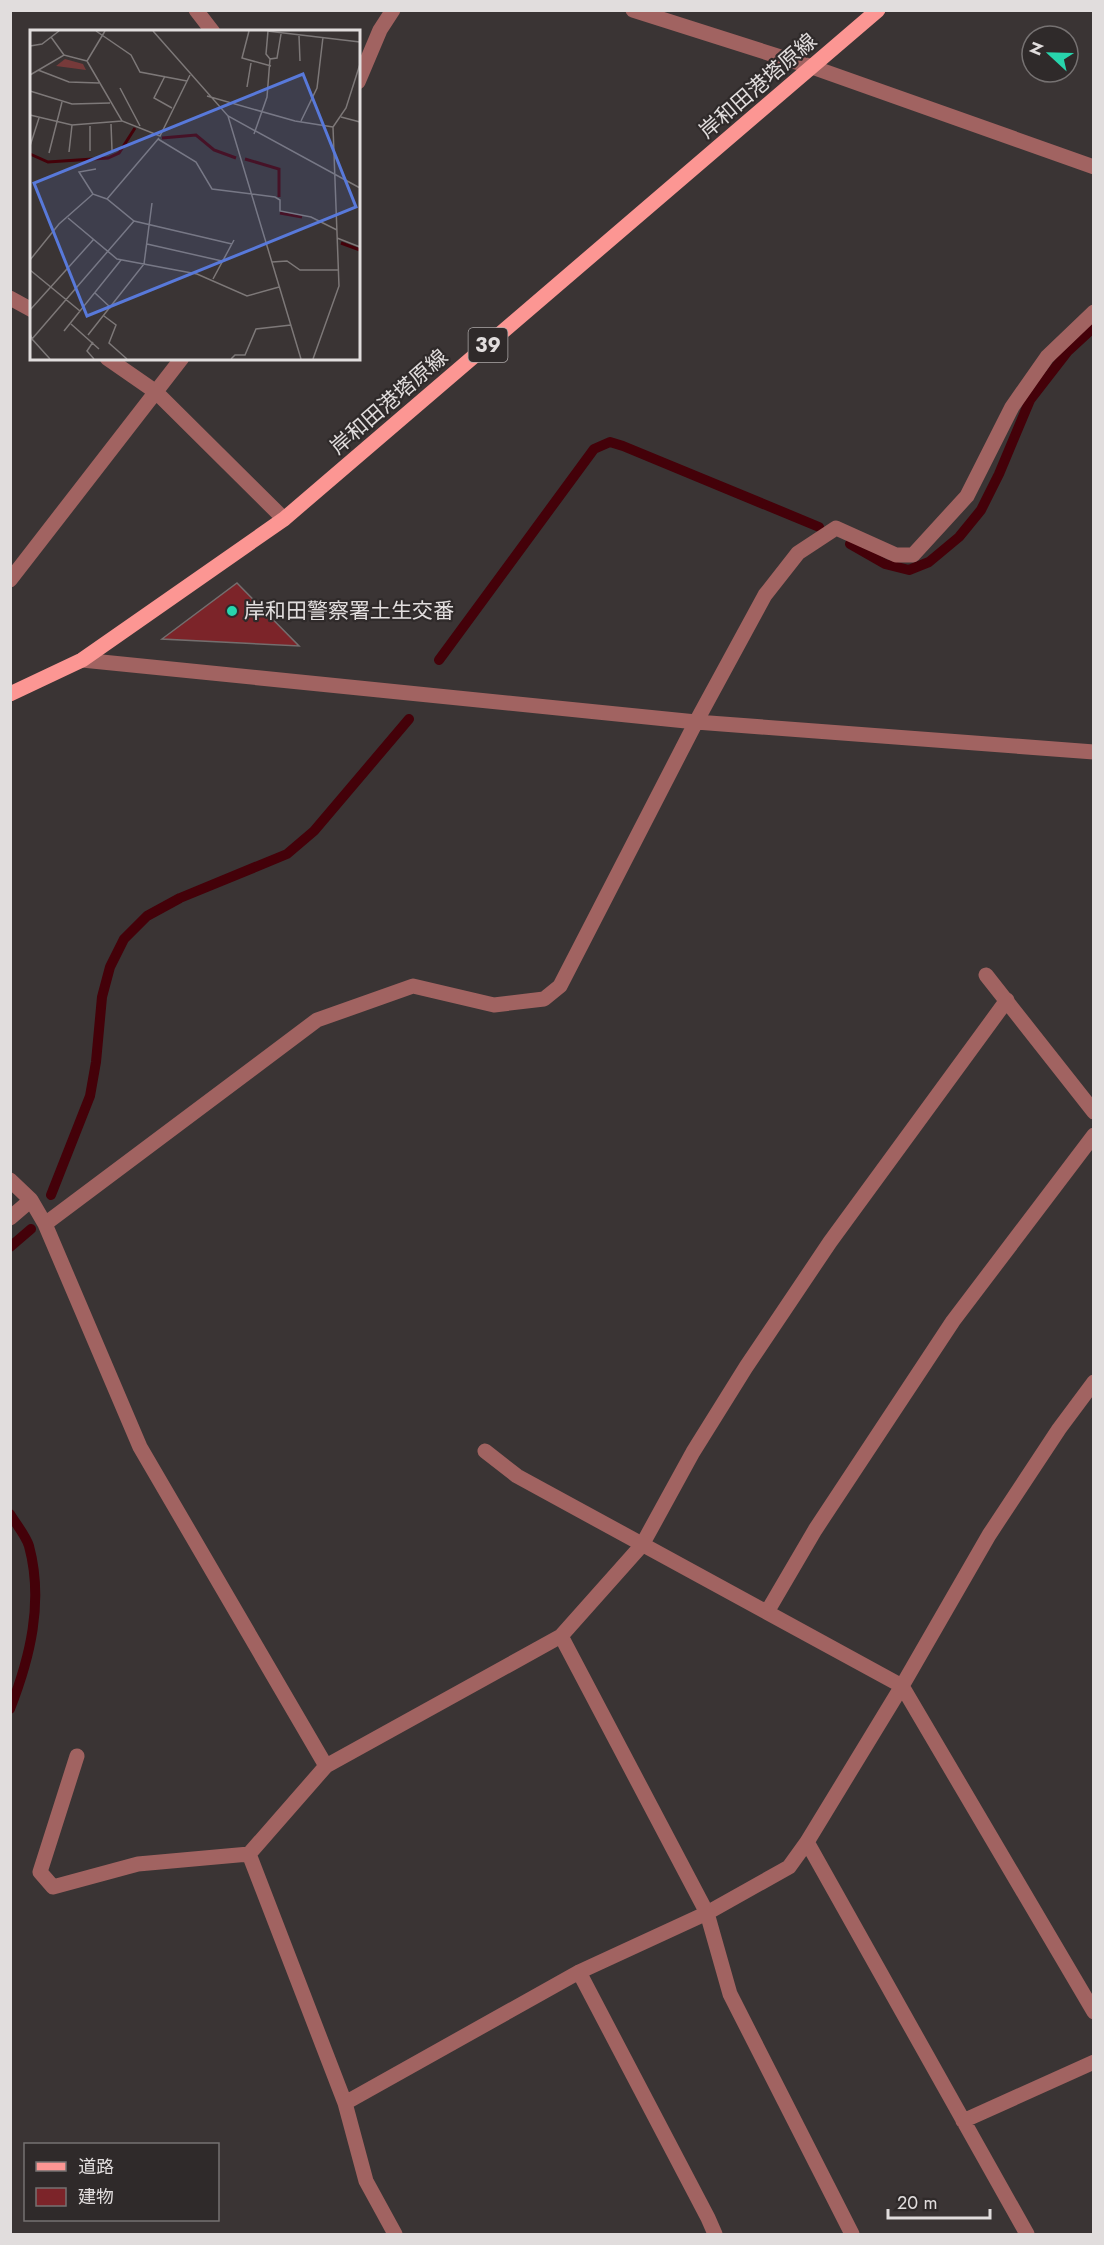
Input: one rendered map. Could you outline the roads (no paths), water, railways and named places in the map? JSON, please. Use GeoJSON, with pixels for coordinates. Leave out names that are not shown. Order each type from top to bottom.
{"type":"FeatureCollection","features":[{"type":"Feature","properties":{"kind":"main road","name":"岸和田港塔原線"},"geometry":{"type":"LineString","coordinates":[[10,694],[82,660],[284,519],[878,10]]}},
{"type":"Feature","properties":{"kind":"street"},"geometry":{"type":"LineString","coordinates":[[196,10],[211,30]]}},
{"type":"Feature","properties":{"kind":"street"},"geometry":{"type":"LineString","coordinates":[[360,77],[380,30],[393,10]]}},
{"type":"Feature","properties":{"kind":"street"},"geometry":{"type":"LineString","coordinates":[[633,10],[812,67],[1094,167]]}},
{"type":"Feature","properties":{"kind":"street"},"geometry":{"type":"LineString","coordinates":[[10,298],[30,309]]}},
{"type":"Feature","properties":{"kind":"street"},"geometry":{"type":"LineString","coordinates":[[45,1224],[317,1020],[413,986],[494,1005],[544,999],[560,986],[696,722],[765,595],[798,553],[836,528],[896,555],[913,555],[967,496],[1012,407],[1047,357],[1094,312]]}},
{"type":"Feature","properties":{"kind":"street"},"geometry":{"type":"LineString","coordinates":[[110,360],[156,392],[284,519]]}},
{"type":"Feature","properties":{"kind":"street"},"geometry":{"type":"LineString","coordinates":[[10,580],[180,360]]}},
{"type":"Feature","properties":{"kind":"street"},"geometry":{"type":"LineString","coordinates":[[82,660],[696,722],[1094,752]]}},
{"type":"Feature","properties":{"kind":"street"},"geometry":{"type":"LineString","coordinates":[[986,975],[1094,1112]]}},
{"type":"Feature","properties":{"kind":"street"},"geometry":{"type":"LineString","coordinates":[[77,1756],[40,1872],[53,1887],[138,1864],[249,1854],[326,1766],[561,1636],[642,1545],[693,1452],[746,1366],[830,1242],[1007,1000]]}},
{"type":"Feature","properties":{"kind":"street"},"geometry":{"type":"LineString","coordinates":[[766,1612],[815,1530],[953,1321],[1094,1135]]}},
{"type":"Feature","properties":{"kind":"street"},"geometry":{"type":"LineString","coordinates":[[10,1180],[31,1200],[45,1224],[140,1448],[326,1766]]}},
{"type":"Feature","properties":{"kind":"street"},"geometry":{"type":"LineString","coordinates":[[10,1218],[31,1200]]}},
{"type":"Feature","properties":{"kind":"street"},"geometry":{"type":"LineString","coordinates":[[345,2103],[579,1972],[707,1913],[789,1867],[807,1842],[902,1686],[989,1535],[1094,1382]]}},
{"type":"Feature","properties":{"kind":"street"},"geometry":{"type":"LineString","coordinates":[[485,1451],[517,1476],[902,1686],[1094,2012]]}},
{"type":"Feature","properties":{"kind":"street"},"geometry":{"type":"LineString","coordinates":[[561,1636],[707,1913],[730,1994],[852,2235]]}},
{"type":"Feature","properties":{"kind":"street"},"geometry":{"type":"LineString","coordinates":[[807,1842],[1027,2235]]}},
{"type":"Feature","properties":{"kind":"street"},"geometry":{"type":"LineString","coordinates":[[249,1854],[345,2103],[366,2181],[395,2235]]}},
{"type":"Feature","properties":{"kind":"street"},"geometry":{"type":"LineString","coordinates":[[579,1972],[703,2208],[714,2235]]}},
{"type":"Feature","properties":{"kind":"street"},"geometry":{"type":"LineString","coordinates":[[963,2121],[1094,2062]]}},
{"type":"Feature","properties":{"kind":"waterway"},"geometry":{"type":"LineString","coordinates":[[850,544],[885,564],[909,570],[929,562],[959,537],[981,510],[1030,400],[1068,351],[1094,327]]}},
{"type":"Feature","properties":{"kind":"waterway"},"geometry":{"type":"LineString","coordinates":[[439,660],[594,449],[610,442],[819,527]]}},
{"type":"Feature","properties":{"kind":"waterway"},"geometry":{"type":"LineString","coordinates":[[51,1195],[90,1096],[96,1062],[102,997],[110,967],[124,939],[147,916],[180,898],[287,854],[314,831],[409,719]]}},
{"type":"Feature","properties":{"kind":"waterway"},"geometry":{"type":"LineString","coordinates":[[10,1247],[31,1229]]}},
{"type":"Feature","properties":{"kind":"waterway"},"geometry":{"type":"LineString","coordinates":[[10,1514],[29,1546],[35,1588],[35,1609],[29,1650],[10,1709]]}},
{"type":"Feature","properties":{"kind":"place","name":"岸和田警察署土生交番"},"geometry":{"type":"Point","coordinates":[232,611]}}]}
